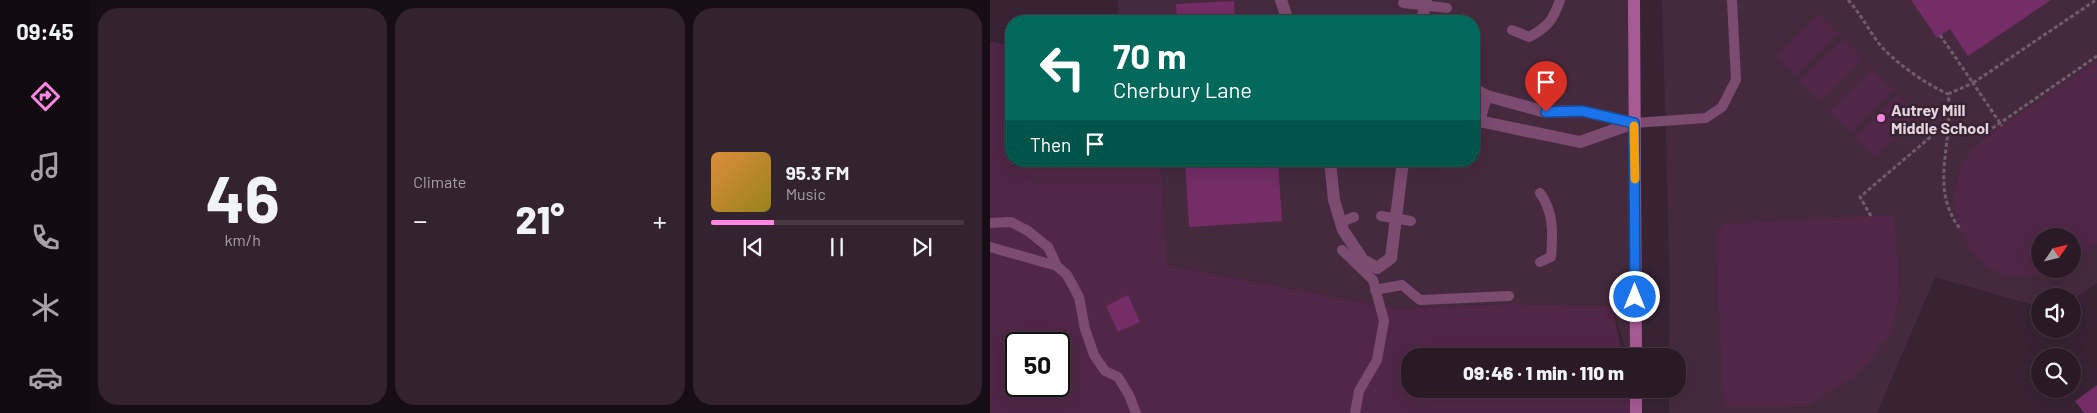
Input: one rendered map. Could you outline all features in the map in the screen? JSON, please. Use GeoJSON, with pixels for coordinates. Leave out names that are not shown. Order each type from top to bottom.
{"type":"FeatureCollection","features":[{"type":"Feature","properties":{"kind":"main road"},"geometry":{"type":"LineString","coordinates":[[1634,0],[1636,348]]}},
{"type":"Feature","properties":{"kind":"main road"},"geometry":{"type":"LineString","coordinates":[[1636,398],[1636,413]]}},
{"type":"Feature","properties":{"kind":"street"},"geometry":{"type":"LineString","coordinates":[[1281,0],[1286,15]]}},
{"type":"Feature","properties":{"kind":"street"},"geometry":{"type":"LineString","coordinates":[[1423,15],[1425,2]]}},
{"type":"Feature","properties":{"kind":"street"},"geometry":{"type":"LineString","coordinates":[[1480,92],[1487,96],[1546,112],[1582,111],[1634,123]]}},
{"type":"Feature","properties":{"kind":"street"},"geometry":{"type":"LineString","coordinates":[[1480,122],[1580,142],[1634,123]]}},
{"type":"Feature","properties":{"kind":"street"},"geometry":{"type":"LineString","coordinates":[[1331,167],[1334,200],[1343,230],[1363,260],[1377,268],[1391,258],[1402,167]]}},
{"type":"Feature","properties":{"kind":"lane"},"geometry":{"type":"LineString","coordinates":[[1512,30],[1528,36],[1544,29],[1556,12],[1560,0]]}},
{"type":"Feature","properties":{"kind":"lane"},"geometry":{"type":"LineString","coordinates":[[1634,123],[1706,118],[1722,107],[1736,80],[1732,0]]}},
{"type":"Feature","properties":{"kind":"lane"},"geometry":{"type":"LineString","coordinates":[[1404,3],[1425,2],[1447,8]]}},
{"type":"Feature","properties":{"kind":"lane"},"geometry":{"type":"LineString","coordinates":[[1480,114],[1487,96]]}},
{"type":"Feature","properties":{"kind":"lane"},"geometry":{"type":"LineString","coordinates":[[1540,193],[1548,204],[1553,234],[1551,257],[1540,262]]}},
{"type":"Feature","properties":{"kind":"lane"},"geometry":{"type":"LineString","coordinates":[[1381,216],[1411,221]]}},
{"type":"Feature","properties":{"kind":"lane"},"geometry":{"type":"LineString","coordinates":[[1340,222],[1354,217]]}},
{"type":"Feature","properties":{"kind":"lane"},"geometry":{"type":"LineString","coordinates":[[990,223],[1011,222],[1028,231],[1048,247],[1057,266],[1067,276],[1079,297],[1085,329],[1094,355],[1106,371],[1118,377],[1129,395],[1136,413]]}},
{"type":"Feature","properties":{"kind":"lane"},"geometry":{"type":"LineString","coordinates":[[990,247],[1057,266]]}},
{"type":"Feature","properties":{"kind":"lane"},"geometry":{"type":"LineString","coordinates":[[1342,250],[1373,280],[1384,321],[1377,360],[1359,391],[1355,413]]}},
{"type":"Feature","properties":{"kind":"lane"},"geometry":{"type":"LineString","coordinates":[[1375,290],[1402,285],[1420,300],[1509,296]]}},
{"type":"Feature","properties":{"kind":"path"},"geometry":{"type":"LineString","coordinates":[[1848,0],[1859,12],[1879,42],[1928,85],[1948,94],[1973,83],[2096,0]]}},
{"type":"Feature","properties":{"kind":"path"},"geometry":{"type":"LineString","coordinates":[[1940,35],[2001,124]]}},
{"type":"Feature","properties":{"kind":"path"},"geometry":{"type":"LineString","coordinates":[[1987,132],[2097,56]]}},
{"type":"Feature","properties":{"kind":"path"},"geometry":{"type":"LineString","coordinates":[[1948,94],[1950,107],[1943,168],[1945,194],[1952,218],[1961,230]]}},
{"type":"Feature","properties":{"kind":"path"},"geometry":{"type":"LineString","coordinates":[[1871,216],[1860,197],[1949,121]]}},
{"type":"Feature","properties":{"kind":"shaded area"},"geometry":{"type":"Polygon","coordinates":[[[1118,0],[1636,0],[1640,348],[1625,348],[1612,306],[1507,304],[1398,309],[1167,265],[1161,167],[1480,167],[1480,15],[1117,15],[1118,0]]]}},
{"type":"Feature","properties":{"kind":"shaded area","name":"Autrey Mill Middle School"},"geometry":{"type":"Polygon","coordinates":[[[1662,0],[2097,0],[2097,283],[2081,294],[2081,288],[2031,288],[2031,304],[1935,277],[1877,413],[1669,413],[1669,398],[1686,398],[1686,348],[1669,348],[1670,287],[1662,0]]]}},
{"type":"Feature","properties":{"kind":"shaded area"},"geometry":{"type":"Polygon","coordinates":[[[1819,14],[1838,34],[1795,76],[1776,56],[1819,14]]]}},
{"type":"Feature","properties":{"kind":"shaded area"},"geometry":{"type":"Polygon","coordinates":[[[1843,39],[1863,59],[1820,101],[1800,81],[1843,39]]]}},
{"type":"Feature","properties":{"kind":"shaded area"},"geometry":{"type":"Polygon","coordinates":[[[990,41],[1005,45],[1005,167],[1161,167],[1167,265],[1398,309],[1507,304],[1612,306],[1621,348],[1401,348],[1401,398],[1632,398],[1635,413],[990,413],[990,41]]]}},
{"type":"Feature","properties":{"kind":"shaded area"},"geometry":{"type":"Polygon","coordinates":[[[2097,61],[2097,244],[2081,255],[2081,228],[2031,228],[2031,276],[2017,277],[2003,274],[1988,267],[1976,256],[1966,242],[1960,227],[1955,193],[1958,177],[1964,162],[1976,146],[1991,133],[2097,61]]]}},
{"type":"Feature","properties":{"kind":"shaded area"},"geometry":{"type":"Polygon","coordinates":[[[1873,69],[1893,90],[1850,132],[1830,111],[1873,69]]]}},
{"type":"Feature","properties":{"kind":"shaded area"},"geometry":{"type":"Polygon","coordinates":[[[1898,95],[1918,115],[1875,157],[1856,137],[1898,95]]]}},
{"type":"Feature","properties":{"kind":"shaded area"},"geometry":{"type":"Polygon","coordinates":[[[1894,216],[1900,295],[1891,332],[1873,356],[1850,379],[1806,406],[1724,407],[1715,235],[1724,224],[1894,216]]]}},
{"type":"Feature","properties":{"kind":"building"},"geometry":{"type":"Polygon","coordinates":[[[1911,0],[2051,0],[1968,56],[1950,29],[1937,38],[1911,0]]]}},
{"type":"Feature","properties":{"kind":"building"},"geometry":{"type":"Polygon","coordinates":[[[1234,1],[1235,15],[1177,15],[1176,4],[1234,1]]]}},
{"type":"Feature","properties":{"kind":"building"},"geometry":{"type":"Polygon","coordinates":[[[1185,167],[1278,167],[1282,221],[1189,227],[1185,167]]]}},
{"type":"Feature","properties":{"kind":"building"},"geometry":{"type":"Polygon","coordinates":[[[1128,295],[1140,322],[1118,332],[1106,306],[1128,295]]]}},
{"type":"Feature","properties":{"kind":"building"},"geometry":{"type":"Polygon","coordinates":[[[2097,385],[2097,413],[2084,413],[2075,401],[2097,385]]]}},
{"type":"Feature","properties":{"kind":"slow traffic"},"geometry":{"type":"LineString","coordinates":[[1634,126],[1635,179]]}},
{"type":"Feature","properties":{"kind":"place","name":"Autrey Mill Middle School"},"geometry":{"type":"Point","coordinates":[1881,118]}},
{"type":"Feature","properties":{"kind":"route"},"geometry":{"type":"LineString","coordinates":[[1546,112],[1582,111],[1634,123],[1635,297]]}}]}
